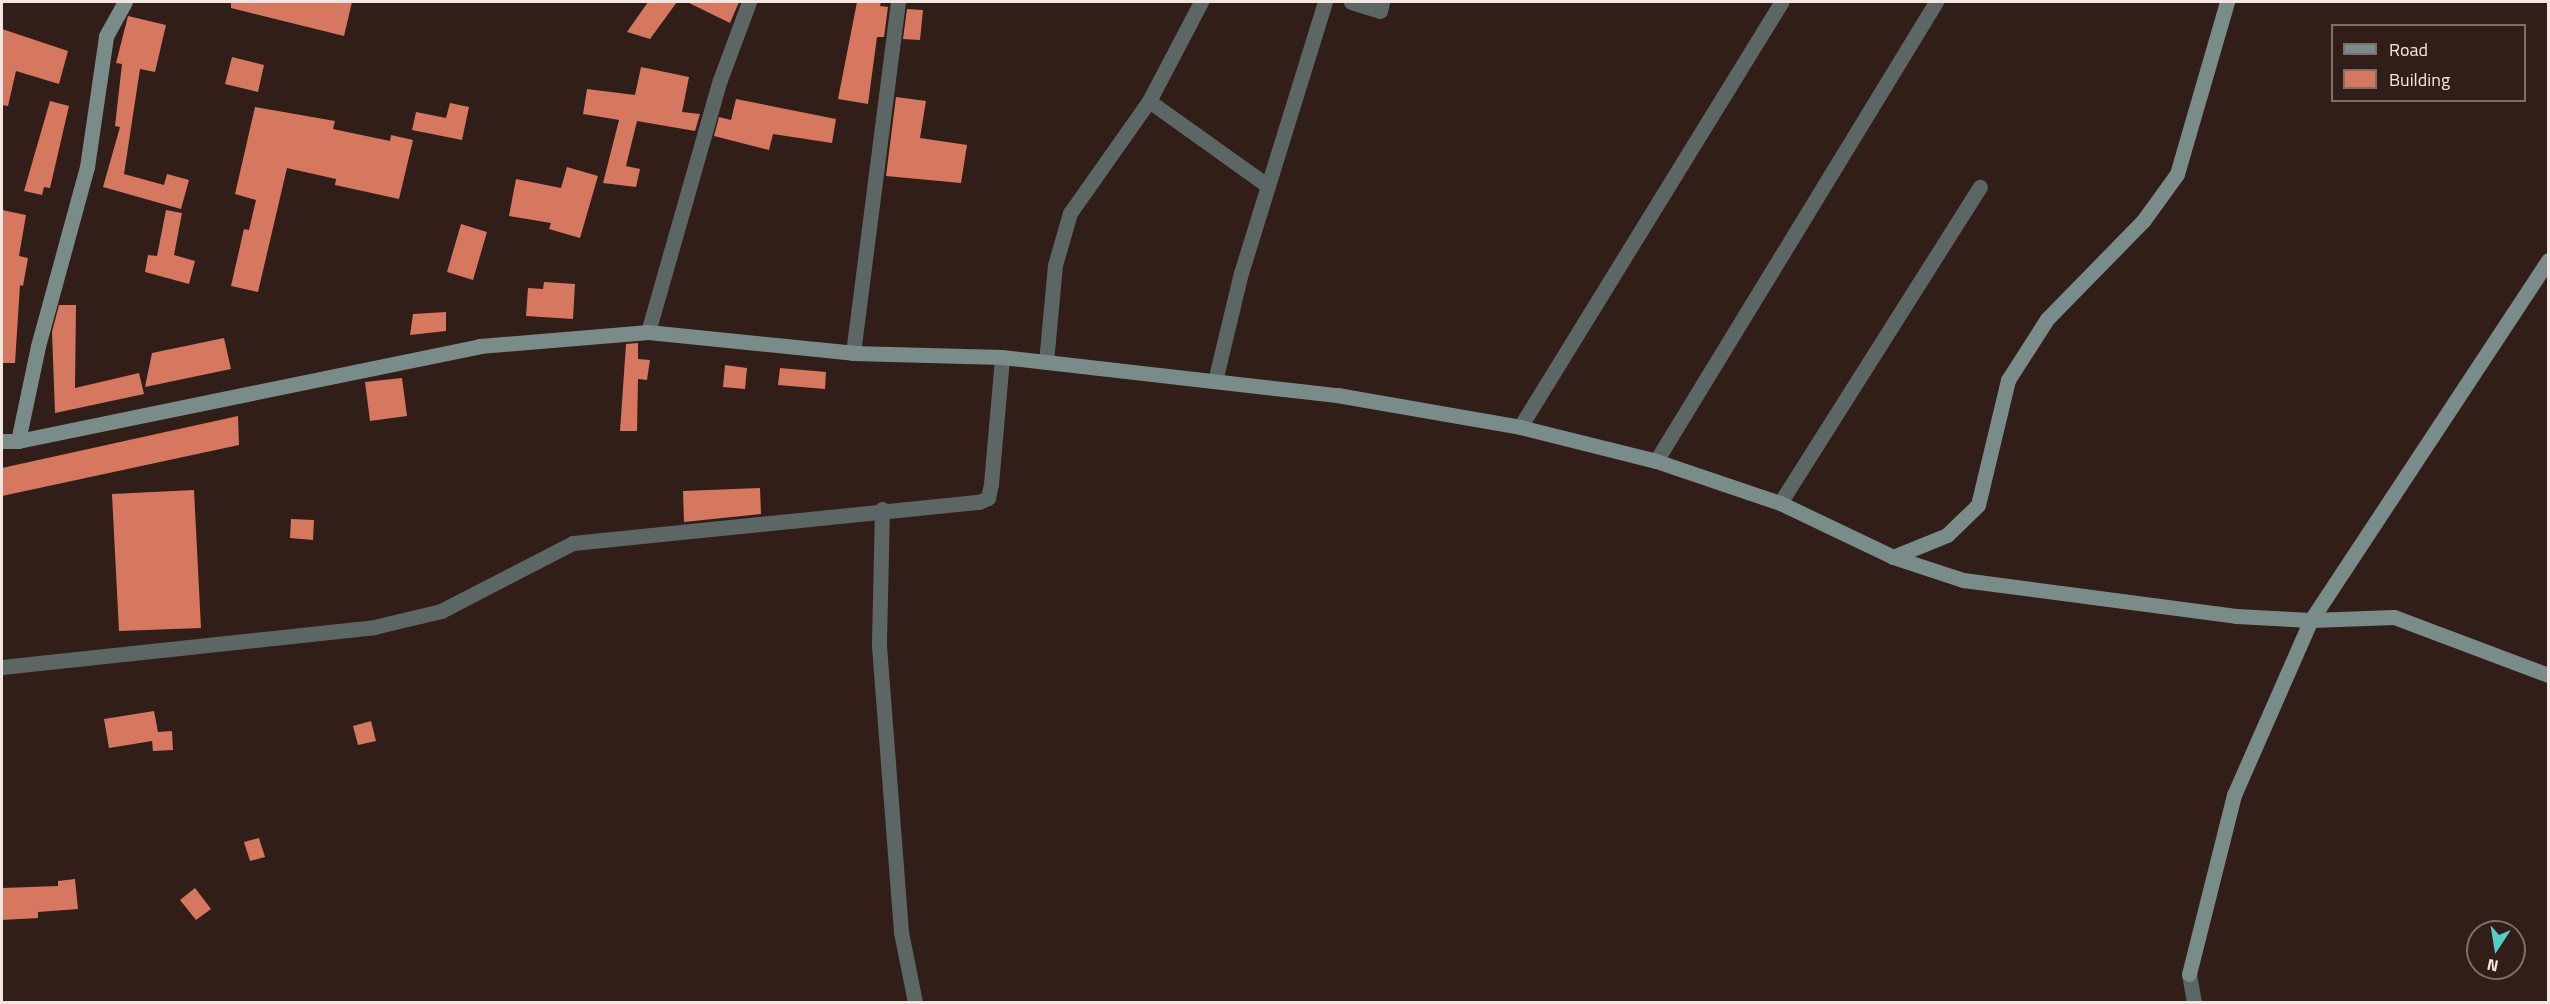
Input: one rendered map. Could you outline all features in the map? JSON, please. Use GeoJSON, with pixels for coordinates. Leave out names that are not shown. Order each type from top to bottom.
{"type":"FeatureCollection","features":[{"type":"Feature","properties":{"kind":"street"},"geometry":{"type":"LineString","coordinates":[[18,441],[38,346],[87,167],[106,36],[124,2]]}},
{"type":"Feature","properties":{"kind":"street"},"geometry":{"type":"LineString","coordinates":[[648,332],[720,80],[749,2]]}},
{"type":"Feature","properties":{"kind":"street"},"geometry":{"type":"LineString","coordinates":[[853,353],[898,2]]}},
{"type":"Feature","properties":{"kind":"street"},"geometry":{"type":"LineString","coordinates":[[1046,362],[1055,265],[1070,213],[1149,101],[1201,2]]}},
{"type":"Feature","properties":{"kind":"street"},"geometry":{"type":"LineString","coordinates":[[1215,381],[1268,186],[1325,2]]}},
{"type":"Feature","properties":{"kind":"street"},"geometry":{"type":"LineString","coordinates":[[1351,2],[1380,11],[1382,2]]}},
{"type":"Feature","properties":{"kind":"street"},"geometry":{"type":"LineString","coordinates":[[1520,427],[1781,2]]}},
{"type":"Feature","properties":{"kind":"street"},"geometry":{"type":"LineString","coordinates":[[1656,461],[1936,2]]}},
{"type":"Feature","properties":{"kind":"street"},"geometry":{"type":"LineString","coordinates":[[1893,557],[1947,535],[1978,505],[2008,380],[2047,319],[2143,221],[2177,174],[2227,2]]}},
{"type":"Feature","properties":{"kind":"street"},"geometry":{"type":"LineString","coordinates":[[1149,101],[1268,186]]}},
{"type":"Feature","properties":{"kind":"street"},"geometry":{"type":"LineString","coordinates":[[1780,503],[1980,187]]}},
{"type":"Feature","properties":{"kind":"street"},"geometry":{"type":"LineString","coordinates":[[2194,1002],[2189,974],[2234,795],[2311,620],[2548,260]]}},
{"type":"Feature","properties":{"kind":"street"},"geometry":{"type":"LineString","coordinates":[[2,441],[18,441],[479,346],[648,332],[853,353],[1002,357],[1337,395],[1520,427],[1656,461],[1780,503],[1893,557],[1963,580],[2236,616],[2311,620],[2394,617],[2548,675]]}},
{"type":"Feature","properties":{"kind":"street"},"geometry":{"type":"LineString","coordinates":[[2,668],[374,627],[441,611],[573,543],[882,509],[979,502],[988,498],[1002,357]]}},
{"type":"Feature","properties":{"kind":"street"},"geometry":{"type":"LineString","coordinates":[[882,509],[879,646],[901,932],[915,1002]]}},
{"type":"Feature","properties":{"kind":"building"},"geometry":{"type":"Polygon","coordinates":[[[231,2],[352,2],[344,36],[231,8],[231,2]]]}},
{"type":"Feature","properties":{"kind":"building"},"geometry":{"type":"Polygon","coordinates":[[[648,2],[677,2],[650,39],[627,32],[648,2]]]}},
{"type":"Feature","properties":{"kind":"building"},"geometry":{"type":"Polygon","coordinates":[[[687,2],[739,2],[730,23],[687,2]]]}},
{"type":"Feature","properties":{"kind":"building"},"geometry":{"type":"Polygon","coordinates":[[[857,2],[881,2],[880,6],[888,7],[884,37],[877,37],[868,104],[838,99],[857,2]]]}},
{"type":"Feature","properties":{"kind":"building"},"geometry":{"type":"Polygon","coordinates":[[[907,9],[923,10],[920,40],[903,39],[907,9]]]}},
{"type":"Feature","properties":{"kind":"building"},"geometry":{"type":"Polygon","coordinates":[[[128,16],[166,25],[155,72],[140,69],[124,174],[164,185],[167,174],[189,180],[181,209],[103,187],[120,127],[115,126],[122,64],[116,63],[128,16]]]}},
{"type":"Feature","properties":{"kind":"building"},"geometry":{"type":"Polygon","coordinates":[[[2,29],[68,51],[59,84],[16,71],[8,106],[2,105],[2,29]]]}},
{"type":"Feature","properties":{"kind":"building"},"geometry":{"type":"Polygon","coordinates":[[[232,57],[264,65],[258,92],[225,84],[232,57]]]}},
{"type":"Feature","properties":{"kind":"building"},"geometry":{"type":"Polygon","coordinates":[[[641,67],[689,77],[682,112],[700,114],[695,131],[637,121],[626,166],[640,169],[636,187],[603,183],[619,120],[583,114],[587,89],[635,95],[641,67]]]}},
{"type":"Feature","properties":{"kind":"building"},"geometry":{"type":"Polygon","coordinates":[[[896,97],[926,101],[920,138],[967,145],[961,183],[886,176],[896,97]]]}},
{"type":"Feature","properties":{"kind":"building"},"geometry":{"type":"Polygon","coordinates":[[[736,99],[836,119],[832,143],[773,134],[769,150],[714,136],[719,117],[731,120],[736,99]]]}},
{"type":"Feature","properties":{"kind":"building"},"geometry":{"type":"Polygon","coordinates":[[[50,101],[69,106],[50,188],[44,187],[42,195],[24,191],[50,101]]]}},
{"type":"Feature","properties":{"kind":"building"},"geometry":{"type":"Polygon","coordinates":[[[450,103],[469,107],[462,140],[412,130],[416,112],[446,118],[450,103]]]}},
{"type":"Feature","properties":{"kind":"building"},"geometry":{"type":"Polygon","coordinates":[[[255,107],[335,121],[333,129],[390,141],[391,135],[413,140],[399,199],[335,185],[336,179],[287,168],[258,292],[231,286],[244,229],[249,230],[256,200],[235,194],[255,107]]]}},
{"type":"Feature","properties":{"kind":"building"},"geometry":{"type":"Polygon","coordinates":[[[567,167],[598,176],[580,238],[549,229],[551,223],[509,216],[516,179],[561,188],[567,167]]]}},
{"type":"Feature","properties":{"kind":"building"},"geometry":{"type":"Polygon","coordinates":[[[2,210],[26,215],[19,256],[28,258],[23,286],[20,285],[15,363],[2,363],[2,210]]]}},
{"type":"Feature","properties":{"kind":"building"},"geometry":{"type":"Polygon","coordinates":[[[166,210],[182,213],[174,255],[195,261],[189,284],[145,272],[148,255],[157,256],[166,210]]]}},
{"type":"Feature","properties":{"kind":"building"},"geometry":{"type":"Polygon","coordinates":[[[461,224],[487,232],[473,280],[447,272],[461,224]]]}},
{"type":"Feature","properties":{"kind":"building"},"geometry":{"type":"Polygon","coordinates":[[[544,282],[575,284],[573,319],[526,316],[528,288],[543,289],[544,282]]]}},
{"type":"Feature","properties":{"kind":"building"},"geometry":{"type":"Polygon","coordinates":[[[59,305],[76,305],[75,388],[139,373],[144,394],[55,413],[52,332],[59,305]]]}},
{"type":"Feature","properties":{"kind":"building"},"geometry":{"type":"Polygon","coordinates":[[[446,312],[446,331],[410,335],[413,314],[446,312]]]}},
{"type":"Feature","properties":{"kind":"building"},"geometry":{"type":"Polygon","coordinates":[[[224,338],[231,369],[145,387],[152,353],[224,338]]]}},
{"type":"Feature","properties":{"kind":"building"},"geometry":{"type":"Polygon","coordinates":[[[638,343],[638,359],[650,360],[647,380],[638,379],[637,431],[620,431],[626,344],[638,343]]]}},
{"type":"Feature","properties":{"kind":"building"},"geometry":{"type":"Polygon","coordinates":[[[725,365],[747,368],[745,389],[723,387],[725,365]]]}},
{"type":"Feature","properties":{"kind":"building"},"geometry":{"type":"Polygon","coordinates":[[[780,368],[826,372],[825,389],[778,385],[780,368]]]}},
{"type":"Feature","properties":{"kind":"building"},"geometry":{"type":"Polygon","coordinates":[[[402,378],[407,416],[370,421],[365,382],[402,378]]]}},
{"type":"Feature","properties":{"kind":"building"},"geometry":{"type":"Polygon","coordinates":[[[238,416],[239,445],[2,496],[2,468],[238,416]]]}},
{"type":"Feature","properties":{"kind":"building"},"geometry":{"type":"Polygon","coordinates":[[[760,488],[761,514],[684,522],[683,491],[760,488]]]}},
{"type":"Feature","properties":{"kind":"building"},"geometry":{"type":"Polygon","coordinates":[[[194,490],[201,628],[119,631],[112,494],[194,490]]]}},
{"type":"Feature","properties":{"kind":"building"},"geometry":{"type":"Polygon","coordinates":[[[291,519],[314,520],[313,540],[290,538],[291,519]]]}},
{"type":"Feature","properties":{"kind":"building"},"geometry":{"type":"Polygon","coordinates":[[[154,711],[158,732],[172,731],[173,750],[153,751],[152,741],[109,748],[104,719],[154,711]]]}},
{"type":"Feature","properties":{"kind":"building"},"geometry":{"type":"Polygon","coordinates":[[[371,721],[376,741],[358,745],[353,726],[371,721]]]}},
{"type":"Feature","properties":{"kind":"building"},"geometry":{"type":"Polygon","coordinates":[[[259,838],[265,857],[250,861],[244,842],[259,838]]]}},
{"type":"Feature","properties":{"kind":"building"},"geometry":{"type":"Polygon","coordinates":[[[75,879],[78,909],[38,912],[38,918],[2,920],[2,888],[58,886],[58,881],[75,879]]]}},
{"type":"Feature","properties":{"kind":"building"},"geometry":{"type":"Polygon","coordinates":[[[195,888],[211,909],[196,920],[180,900],[195,888]]]}}]}
